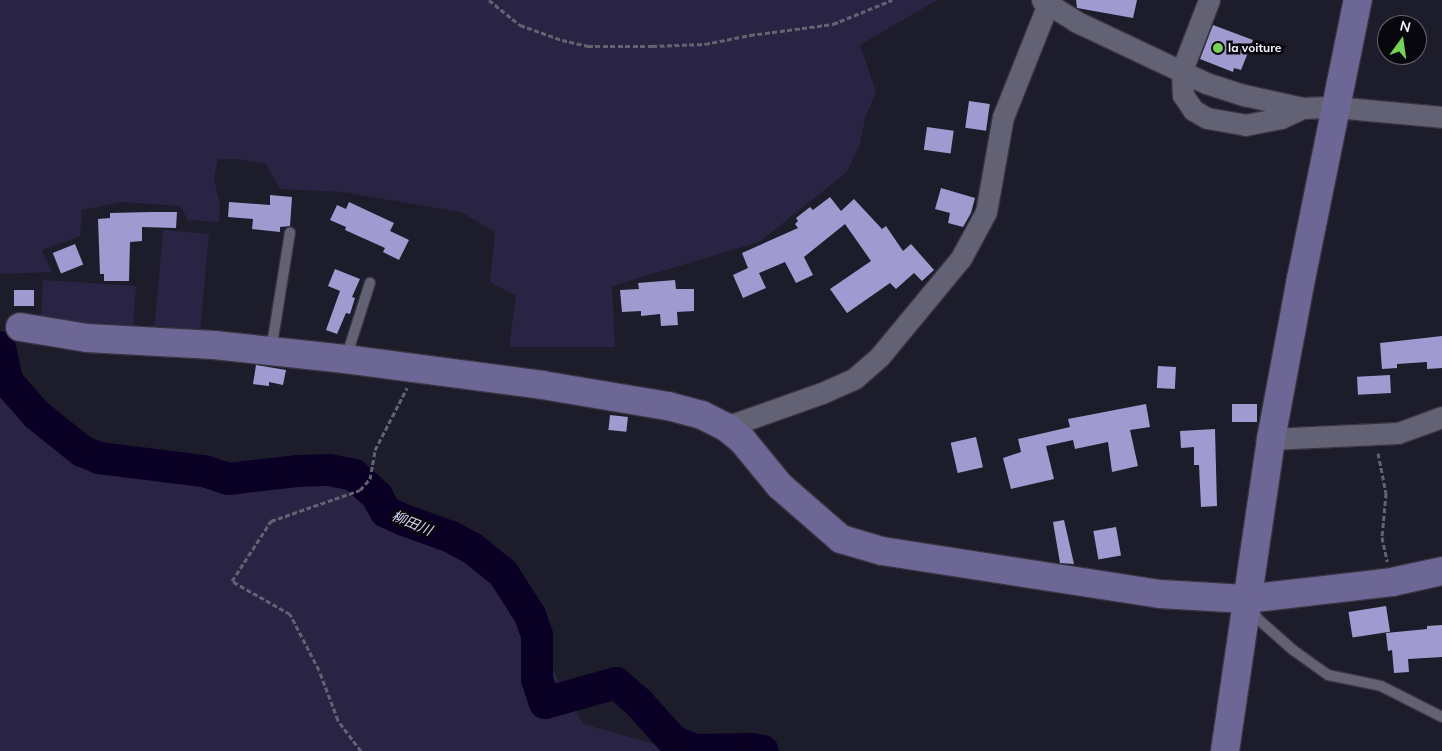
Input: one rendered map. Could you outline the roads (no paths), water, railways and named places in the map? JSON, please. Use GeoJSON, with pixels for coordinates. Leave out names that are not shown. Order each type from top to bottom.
{"type":"FeatureCollection","features":[{"type":"Feature","properties":{"kind":"street"},"geometry":{"type":"LineString","coordinates":[[1209,0],[1182,70],[1183,95],[1192,110],[1207,118],[1245,125],[1281,118],[1302,108]]}},
{"type":"Feature","properties":{"kind":"street"},"geometry":{"type":"LineString","coordinates":[[1225,751],[1271,439],[1335,107],[1358,0]]}},
{"type":"Feature","properties":{"kind":"street"},"geometry":{"type":"LineString","coordinates":[[726,427],[855,378],[880,356],[961,258],[986,212],[1003,117],[1045,2],[1075,22],[1182,70],[1206,83],[1244,95],[1302,108],[1335,107],[1442,117]]}},
{"type":"Feature","properties":{"kind":"street"},"geometry":{"type":"LineString","coordinates":[[20,327],[87,338],[214,345],[345,359],[542,385],[668,406],[702,415],[726,427],[743,441],[780,486],[841,539],[892,553],[1151,593],[1246,599],[1392,582],[1442,570]]}},
{"type":"Feature","properties":{"kind":"street"},"geometry":{"type":"LineString","coordinates":[[1271,439],[1374,436],[1398,433],[1442,417]]}},
{"type":"Feature","properties":{"kind":"lane"},"geometry":{"type":"LineString","coordinates":[[271,352],[290,233]]}},
{"type":"Feature","properties":{"kind":"lane"},"geometry":{"type":"LineString","coordinates":[[345,359],[370,283]]}},
{"type":"Feature","properties":{"kind":"lane"},"geometry":{"type":"LineString","coordinates":[[1246,599],[1258,619],[1293,650],[1328,675],[1381,686],[1442,717]]}},
{"type":"Feature","properties":{"kind":"waterway","name":"柳田川"},"geometry":{"type":"LineString","coordinates":[[0,347],[7,381],[37,415],[82,451],[99,458],[204,471],[228,479],[297,471],[329,470],[354,475],[377,496],[386,512],[451,537],[472,548],[503,573],[530,615],[537,635],[537,679],[545,703],[616,683],[639,703],[673,741],[695,750],[752,749],[763,751]]}},
{"type":"Feature","properties":{"kind":"waterway","name":"柳田川"},"geometry":{"type":"LineString","coordinates":[[0,379],[7,381]]}},
{"type":"Feature","properties":{"kind":"place","name":"la voiture"},"geometry":{"type":"Point","coordinates":[1218,48]}}]}
